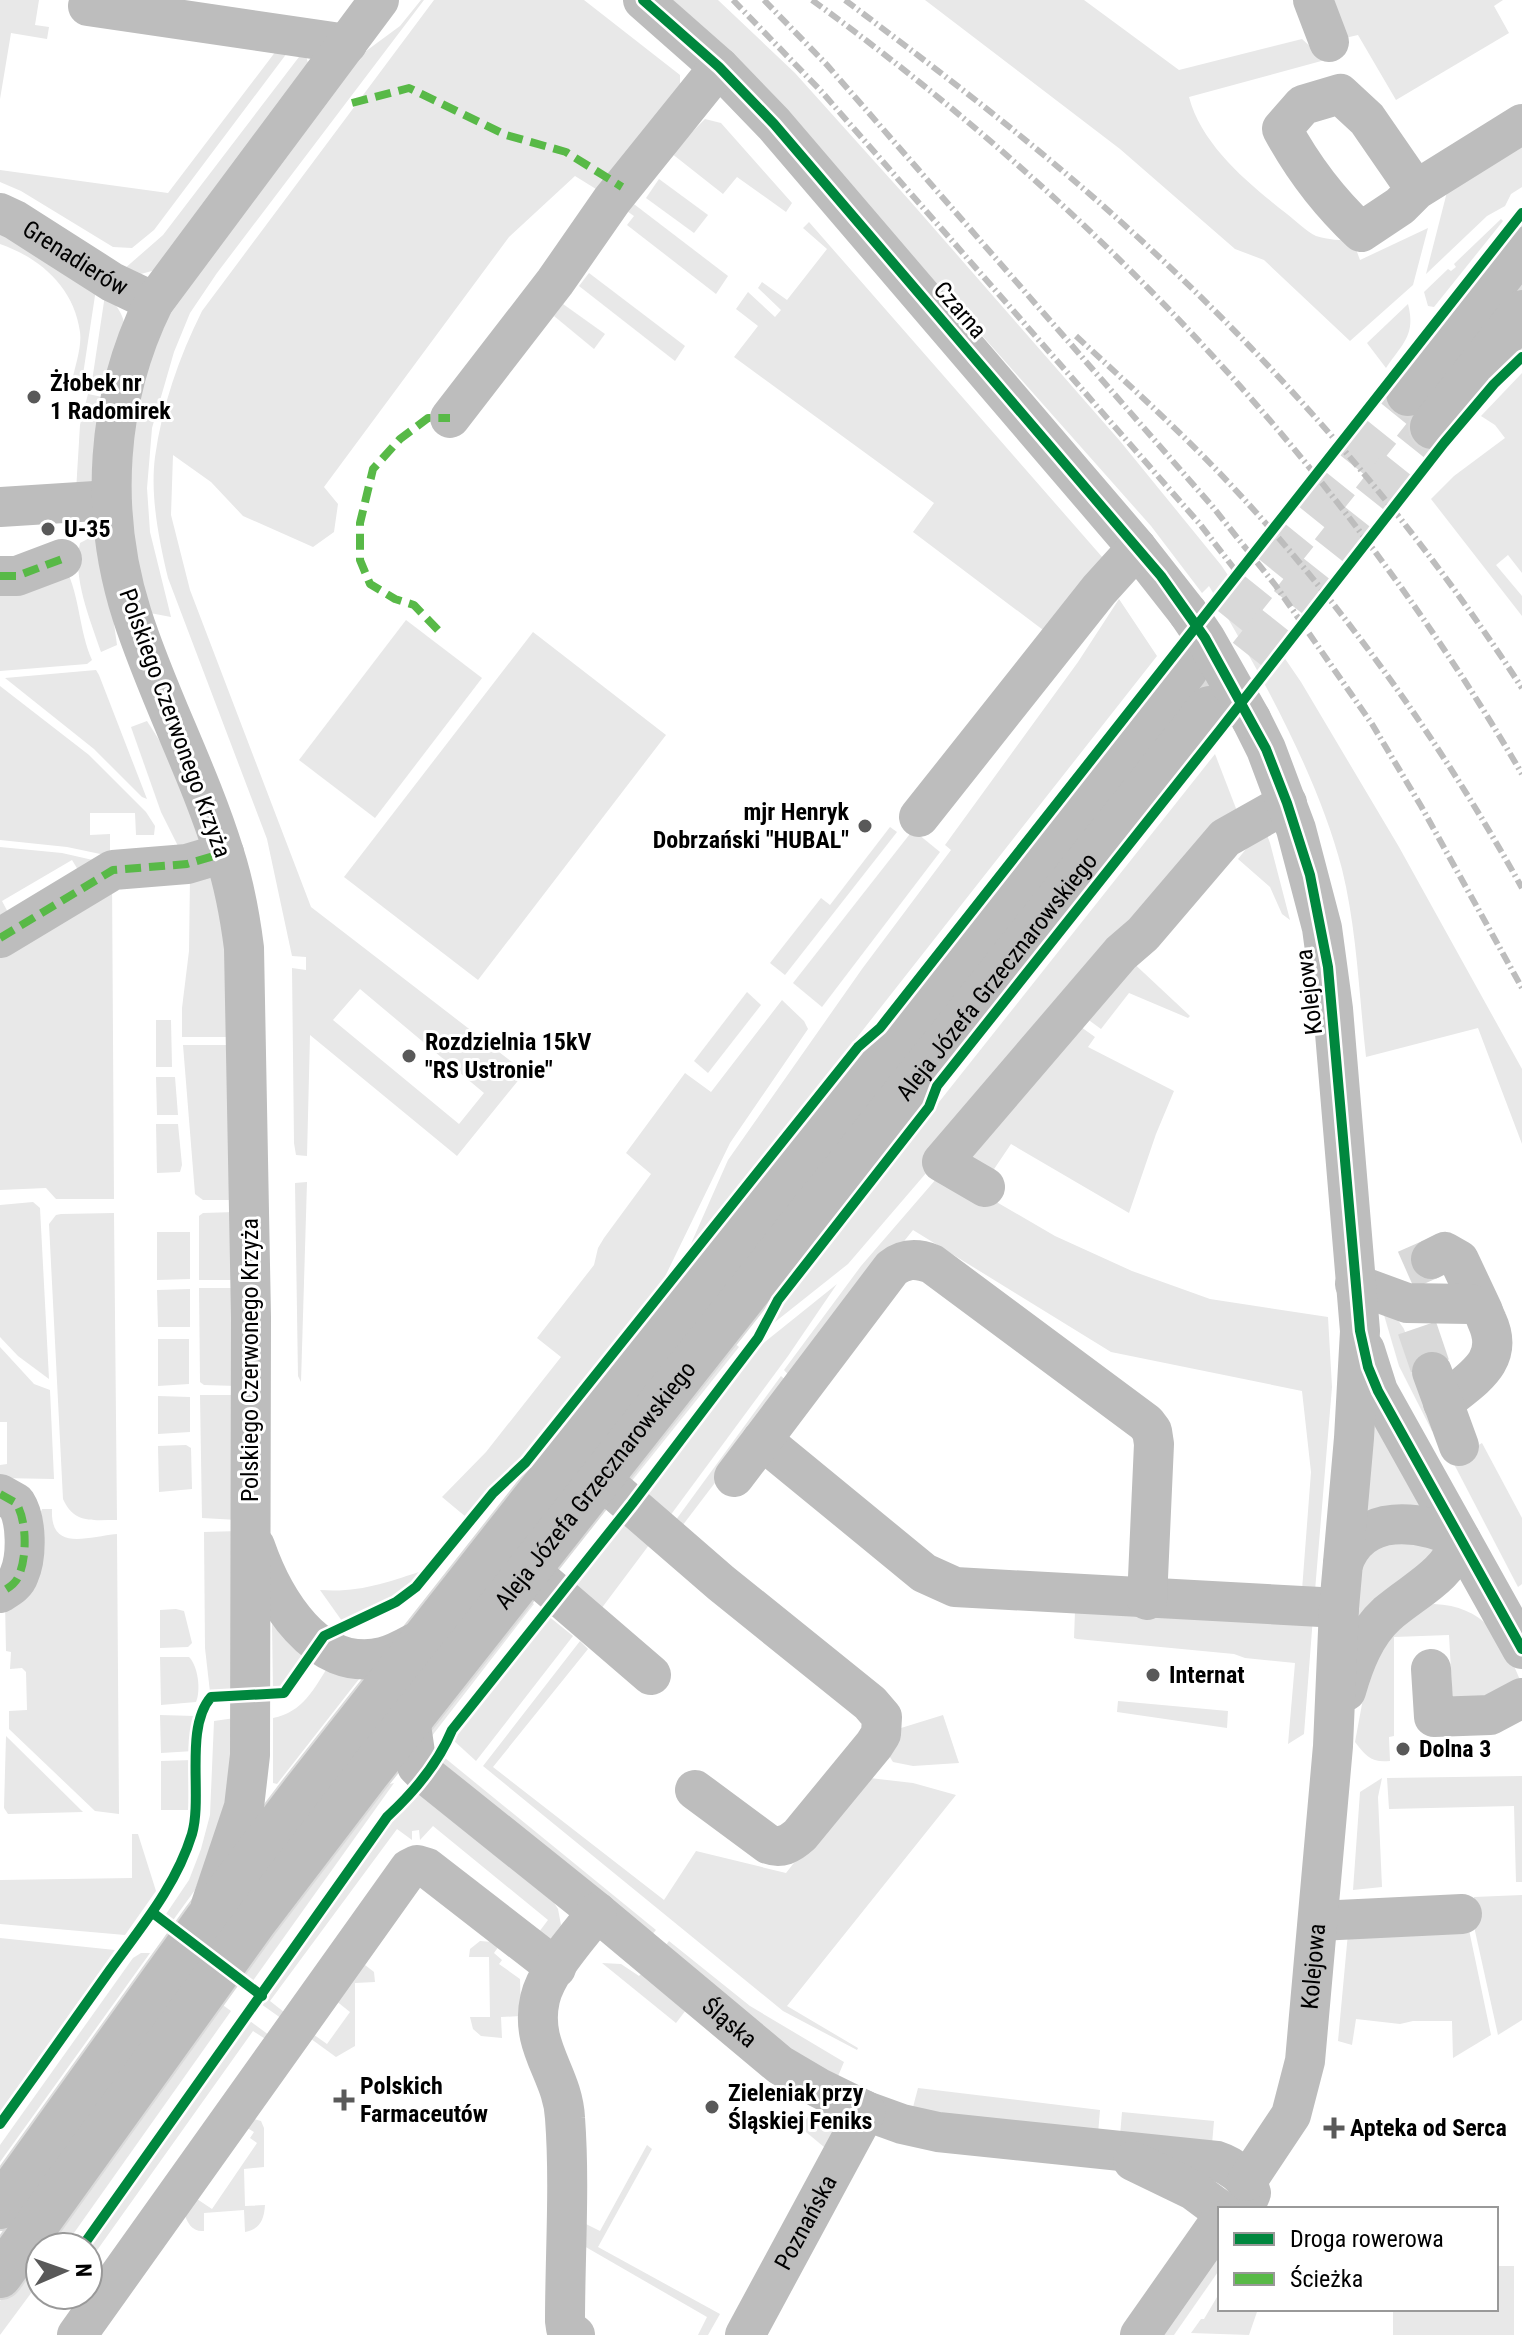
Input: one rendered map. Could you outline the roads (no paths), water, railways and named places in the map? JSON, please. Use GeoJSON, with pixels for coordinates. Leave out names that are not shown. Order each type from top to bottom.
{"type":"FeatureCollection","features":[{"type":"Feature","properties":{"kind":"main road"},"geometry":{"type":"LineString","coordinates":[[1522,249],[1420,410],[1522,312]]}},
{"type":"Feature","properties":{"kind":"main road","name":"Aleja Józefa Grzecznarowskiego"},"geometry":{"type":"LineString","coordinates":[[0,2276],[246,1932],[601,1479],[1206,682]]}},
{"type":"Feature","properties":{"kind":"main road","name":"Aleja Józefa Grzecznarowskiego"},"geometry":{"type":"LineString","coordinates":[[0,2207],[206,1920],[428,1636],[1206,682]]}},
{"type":"Feature","properties":{"kind":"street","name":"Polskiego Czerwonego Krzyża"},"geometry":{"type":"LineString","coordinates":[[206,1920],[239,1823],[249,1780],[251,1317],[245,979],[237,900],[224,853],[131,613],[119,561],[111,500],[112,456],[125,377],[140,330],[154,302],[379,0]]}},
{"type":"Feature","properties":{"kind":"street","name":"Czarna"},"geometry":{"type":"LineString","coordinates":[[643,0],[719,67],[774,124],[1137,548],[1188,613],[1206,682]]}},
{"type":"Feature","properties":{"kind":"street"},"geometry":{"type":"LineString","coordinates":[[1313,0],[1329,42]]}},
{"type":"Feature","properties":{"kind":"street"},"geometry":{"type":"LineString","coordinates":[[88,6],[347,44]]}},
{"type":"Feature","properties":{"kind":"street"},"geometry":{"type":"LineString","coordinates":[[450,418],[555,282],[612,200],[719,67]]}},
{"type":"Feature","properties":{"kind":"street"},"geometry":{"type":"LineString","coordinates":[[1416,190],[1522,124]]}},
{"type":"Feature","properties":{"kind":"street","name":"Grenadierów"},"geometry":{"type":"LineString","coordinates":[[0,213],[112,282],[154,302]]}},
{"type":"Feature","properties":{"kind":"street"},"geometry":{"type":"LineString","coordinates":[[0,507],[111,500]]}},
{"type":"Feature","properties":{"kind":"street"},"geometry":{"type":"LineString","coordinates":[[919,817],[1099,590],[1137,548]]}},
{"type":"Feature","properties":{"kind":"street"},"geometry":{"type":"LineString","coordinates":[[0,576],[17,576],[62,559]]}},
{"type":"Feature","properties":{"kind":"street","name":"Kolejowa"},"geometry":{"type":"LineString","coordinates":[[1206,682],[1251,719],[1287,803],[1310,875],[1328,967],[1362,1287],[1333,1737],[1308,2035],[1300,2086],[1291,2115],[1231,2200]]}},
{"type":"Feature","properties":{"kind":"street"},"geometry":{"type":"LineString","coordinates":[[985,1187],[942,1162],[1121,953],[1143,934],[1225,838],[1287,803]]}},
{"type":"Feature","properties":{"kind":"street"},"geometry":{"type":"LineString","coordinates":[[0,938],[113,870],[187,864],[224,853]]}},
{"type":"Feature","properties":{"kind":"street"},"geometry":{"type":"LineString","coordinates":[[1415,1290],[1445,1252],[1459,1260],[1494,1336],[1493,1353],[1487,1365],[1438,1387],[1468,1441],[1419,1467]]}},
{"type":"Feature","properties":{"kind":"street"},"geometry":{"type":"LineString","coordinates":[[734,1477],[892,1268],[909,1260],[921,1260],[932,1264],[1146,1423],[1152,1431],[1147,1600]]}},
{"type":"Feature","properties":{"kind":"street"},"geometry":{"type":"LineString","coordinates":[[1362,1287],[1415,1290],[1479,1306],[1483,1311]]}},
{"type":"Feature","properties":{"kind":"street"},"geometry":{"type":"LineString","coordinates":[[1360,1331],[1368,1367],[1378,1391],[1522,1649]]}},
{"type":"Feature","properties":{"kind":"street"},"geometry":{"type":"LineString","coordinates":[[762,1440],[924,1573],[955,1587],[1147,1600],[1339,1608]]}},
{"type":"Feature","properties":{"kind":"street"},"geometry":{"type":"LineString","coordinates":[[601,1479],[721,1583],[870,1703],[882,1717],[881,1734],[874,1745],[800,1835],[786,1845],[776,1847],[768,1844],[695,1790]]}},
{"type":"Feature","properties":{"kind":"street"},"geometry":{"type":"LineString","coordinates":[[0,1494],[21,1510],[23,1558],[19,1576],[12,1586],[0,1593]]}},
{"type":"Feature","properties":{"kind":"street"},"geometry":{"type":"LineString","coordinates":[[1343,1564],[1348,1549],[1365,1533],[1395,1524],[1429,1527],[1461,1540]]}},
{"type":"Feature","properties":{"kind":"street","name":"Polskiego Czerwonego Krzyża"},"geometry":{"type":"LineString","coordinates":[[250,1527],[271,1587],[296,1623],[320,1643],[336,1652],[360,1659],[382,1657],[428,1636]]}},
{"type":"Feature","properties":{"kind":"street","name":"Kolejowa"},"geometry":{"type":"LineString","coordinates":[[1333,1737],[1359,1653],[1373,1630],[1446,1568],[1461,1540]]}},
{"type":"Feature","properties":{"kind":"street"},"geometry":{"type":"LineString","coordinates":[[529,1570],[651,1675]]}},
{"type":"Feature","properties":{"kind":"street"},"geometry":{"type":"LineString","coordinates":[[1409,1598],[1436,1594],[1465,1595],[1491,1603],[1501,1611]]}},
{"type":"Feature","properties":{"kind":"street"},"geometry":{"type":"LineString","coordinates":[[1431,1669],[1434,1717],[1490,1715],[1522,1698]]}},
{"type":"Feature","properties":{"kind":"street"},"geometry":{"type":"LineString","coordinates":[[368,1773],[417,1766],[410,1719]]}},
{"type":"Feature","properties":{"kind":"street","name":"Śląska"},"geometry":{"type":"LineString","coordinates":[[417,1766],[780,2065],[819,2088],[866,2111],[938,2132],[1103,2149],[1231,2200]]}},
{"type":"Feature","properties":{"kind":"street"},"geometry":{"type":"LineString","coordinates":[[77,2335],[409,1869],[417,1865],[427,1868],[556,1968]]}},
{"type":"Feature","properties":{"kind":"street"},"geometry":{"type":"LineString","coordinates":[[575,2335],[566,2328],[565,2321],[564,2108],[541,2049],[538,2008],[541,1992],[597,1912]]}},
{"type":"Feature","properties":{"kind":"street"},"geometry":{"type":"LineString","coordinates":[[1318,1921],[1462,1914]]}},
{"type":"Feature","properties":{"kind":"street","name":"Poznańska"},"geometry":{"type":"LineString","coordinates":[[745,2335],[866,2111]]}},
{"type":"Feature","properties":{"kind":"street","name":"Kolejowa"},"geometry":{"type":"LineString","coordinates":[[1140,2335],[1218,2219]]}},
{"type":"Feature","properties":{"kind":"tunnel"},"geometry":{"type":"LineString","coordinates":[[1186,670],[1408,394]]}},
{"type":"Feature","properties":{"kind":"tunnel"},"geometry":{"type":"LineString","coordinates":[[1209,708],[1432,427]]}},
{"type":"Feature","properties":{"kind":"tunnel"},"geometry":{"type":"LineString","coordinates":[[1406,1270],[1431,1259]]}},
{"type":"Feature","properties":{"kind":"tunnel"},"geometry":{"type":"LineString","coordinates":[[1417,1328],[1432,1372]]}},
{"type":"Feature","properties":{"kind":"railway"},"geometry":{"type":"LineString","coordinates":[[733,0],[821,91],[1199,523],[1236,571]]}},
{"type":"Feature","properties":{"kind":"railway"},"geometry":{"type":"LineString","coordinates":[[764,0],[827,65],[1212,506],[1276,586],[1372,724],[1522,988]]}},
{"type":"Feature","properties":{"kind":"railway"},"geometry":{"type":"LineString","coordinates":[[812,0],[918,81],[1019,166],[1116,256],[1208,350],[1294,449],[1376,553],[1452,661],[1522,774]]}},
{"type":"Feature","properties":{"kind":"railway"},"geometry":{"type":"LineString","coordinates":[[845,0],[980,103],[1078,184],[1225,321],[1332,436],[1383,497],[1432,559],[1522,688]]}},
{"type":"Feature","properties":{"kind":"railway"},"geometry":{"type":"LineString","coordinates":[[1076,336],[1211,465],[1312,578],[1424,728],[1522,888]]}},
{"type":"Feature","properties":{"kind":"place","name":"Żłobek nr 1 Radomirek"},"geometry":{"type":"Point","coordinates":[34,397]}},
{"type":"Feature","properties":{"kind":"place","name":"U-35"},"geometry":{"type":"Point","coordinates":[48,529]}},
{"type":"Feature","properties":{"kind":"place","name":"mjr Henryk Dobrzański \"HUBAL\""},"geometry":{"type":"Point","coordinates":[865,826]}},
{"type":"Feature","properties":{"kind":"place","name":"Rozdzielnia 15kV \"RS Ustronie\""},"geometry":{"type":"Point","coordinates":[409,1056]}},
{"type":"Feature","properties":{"kind":"place","name":"Internat"},"geometry":{"type":"Point","coordinates":[1153,1675]}},
{"type":"Feature","properties":{"kind":"place","name":"Dolna 3"},"geometry":{"type":"Point","coordinates":[1403,1749]}},
{"type":"Feature","properties":{"kind":"place","name":"Polskich Farmaceutów"},"geometry":{"type":"Point","coordinates":[344,2100]}},
{"type":"Feature","properties":{"kind":"place","name":"Zieleniak przy Śląskiej Feniks"},"geometry":{"type":"Point","coordinates":[712,2107]}},
{"type":"Feature","properties":{"kind":"place","name":"Apteka od Serca"},"geometry":{"type":"Point","coordinates":[1334,2128]}}]}
